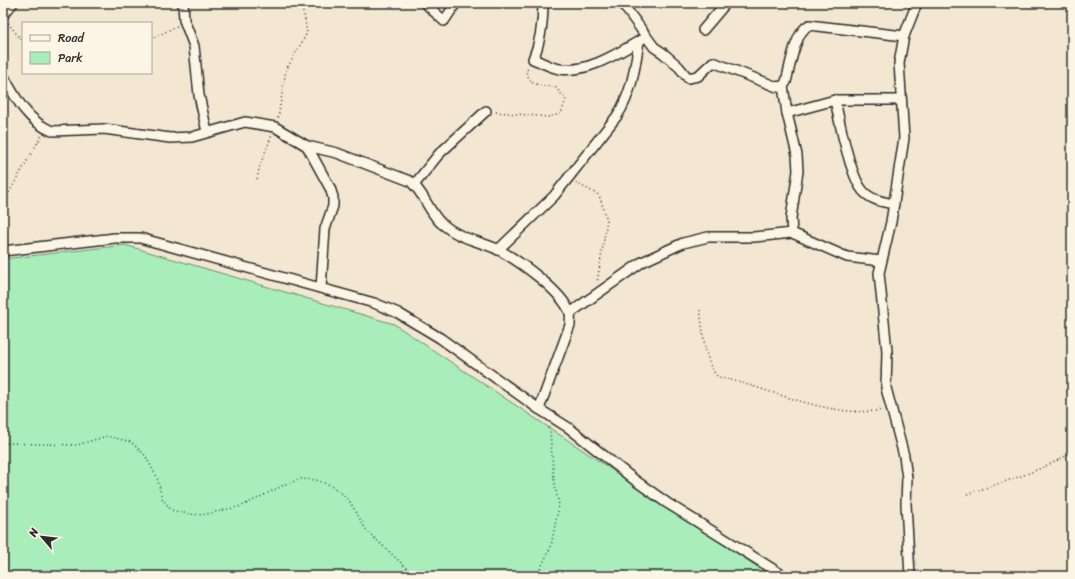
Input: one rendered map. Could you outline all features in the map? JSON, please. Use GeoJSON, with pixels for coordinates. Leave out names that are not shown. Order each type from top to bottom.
{"type":"FeatureCollection","features":[{"type":"Feature","properties":{"kind":"street"},"geometry":{"type":"LineString","coordinates":[[5,19],[13,3]]}},
{"type":"Feature","properties":{"kind":"street"},"geometry":{"type":"LineString","coordinates":[[183,3],[184,20],[194,46],[199,95],[207,132]]}},
{"type":"Feature","properties":{"kind":"street"},"geometry":{"type":"LineString","coordinates":[[425,3],[444,21],[456,3]]}},
{"type":"Feature","properties":{"kind":"street"},"geometry":{"type":"LineString","coordinates":[[544,3],[540,38],[533,59],[562,69],[580,67],[610,58],[642,39]]}},
{"type":"Feature","properties":{"kind":"street"},"geometry":{"type":"LineString","coordinates":[[622,3],[642,39],[663,53],[679,67],[688,78],[698,76],[713,62],[778,87],[783,86]]}},
{"type":"Feature","properties":{"kind":"street"},"geometry":{"type":"LineString","coordinates":[[703,30],[726,3]]}},
{"type":"Feature","properties":{"kind":"street"},"geometry":{"type":"LineString","coordinates":[[910,576],[906,504],[907,478],[904,456],[886,388],[886,351],[879,273],[894,204],[904,138],[900,63],[904,36],[917,3]]}},
{"type":"Feature","properties":{"kind":"street"},"geometry":{"type":"LineString","coordinates":[[792,233],[791,218],[798,171],[797,155],[787,113],[783,86],[786,82],[798,36],[803,28],[809,25],[904,36]]}},
{"type":"Feature","properties":{"kind":"street"},"geometry":{"type":"LineString","coordinates":[[498,250],[554,196],[603,136],[624,106],[635,70],[642,39]]}},
{"type":"Feature","properties":{"kind":"street"},"geometry":{"type":"LineString","coordinates":[[3,75],[18,102],[29,116],[46,129],[52,131],[104,129],[170,138],[192,137],[246,122],[275,127],[307,146],[337,153],[406,179],[414,185],[429,208],[442,223],[470,241],[498,250],[520,264],[550,286],[570,313],[570,325],[539,410]]}},
{"type":"Feature","properties":{"kind":"street"},"geometry":{"type":"LineString","coordinates":[[787,113],[835,100],[901,100]]}},
{"type":"Feature","properties":{"kind":"street"},"geometry":{"type":"LineString","coordinates":[[835,100],[854,171],[862,190],[873,198],[894,204]]}},
{"type":"Feature","properties":{"kind":"street"},"geometry":{"type":"LineString","coordinates":[[414,185],[439,154],[486,111]]}},
{"type":"Feature","properties":{"kind":"street"},"geometry":{"type":"LineString","coordinates":[[307,146],[330,188],[333,197],[333,206],[325,229],[321,288]]}},
{"type":"Feature","properties":{"kind":"street"},"geometry":{"type":"LineString","coordinates":[[570,313],[642,262],[683,243],[708,237],[754,237],[792,233],[847,257],[881,261]]}},
{"type":"Feature","properties":{"kind":"street"},"geometry":{"type":"LineString","coordinates":[[3,251],[115,238],[140,238],[374,303],[415,322],[440,338],[539,410],[569,428],[636,481],[667,503],[784,576]]}},
{"type":"Feature","properties":{"kind":"path"},"geometry":{"type":"LineString","coordinates":[[258,179],[260,164],[279,113],[286,70],[307,33],[304,14],[297,3]]}},
{"type":"Feature","properties":{"kind":"path"},"geometry":{"type":"LineString","coordinates":[[5,19],[22,41]]}},
{"type":"Feature","properties":{"kind":"path"},"geometry":{"type":"LineString","coordinates":[[152,39],[176,27],[184,20]]}},
{"type":"Feature","properties":{"kind":"path"},"geometry":{"type":"LineString","coordinates":[[486,111],[548,117],[561,114],[566,100],[555,86],[542,86],[531,82],[526,72],[533,59]]}},
{"type":"Feature","properties":{"kind":"path"},"geometry":{"type":"LineString","coordinates":[[3,203],[46,129]]}},
{"type":"Feature","properties":{"kind":"path"},"geometry":{"type":"LineString","coordinates":[[568,179],[599,195],[607,220],[596,295]]}},
{"type":"Feature","properties":{"kind":"path"},"geometry":{"type":"LineString","coordinates":[[700,310],[708,360],[713,372],[718,377],[818,405],[870,412],[891,408]]}},
{"type":"Feature","properties":{"kind":"path"},"geometry":{"type":"LineString","coordinates":[[537,576],[551,546],[559,505],[554,481],[550,432],[539,410]]}},
{"type":"Feature","properties":{"kind":"path"},"geometry":{"type":"LineString","coordinates":[[3,444],[77,445],[107,436],[131,442],[145,455],[157,477],[162,498],[171,510],[188,514],[202,515],[242,506],[286,484],[301,479],[316,480],[330,485],[340,492],[350,502],[367,532],[415,576]]}},
{"type":"Feature","properties":{"kind":"path"},"geometry":{"type":"LineString","coordinates":[[968,494],[1019,476],[1060,459],[1072,452]]}},
{"type":"Feature","properties":{"kind":"green space"},"geometry":{"type":"Polygon","coordinates":[[[125,245],[394,324],[771,576],[3,576],[3,259],[125,245]]]}}]}
